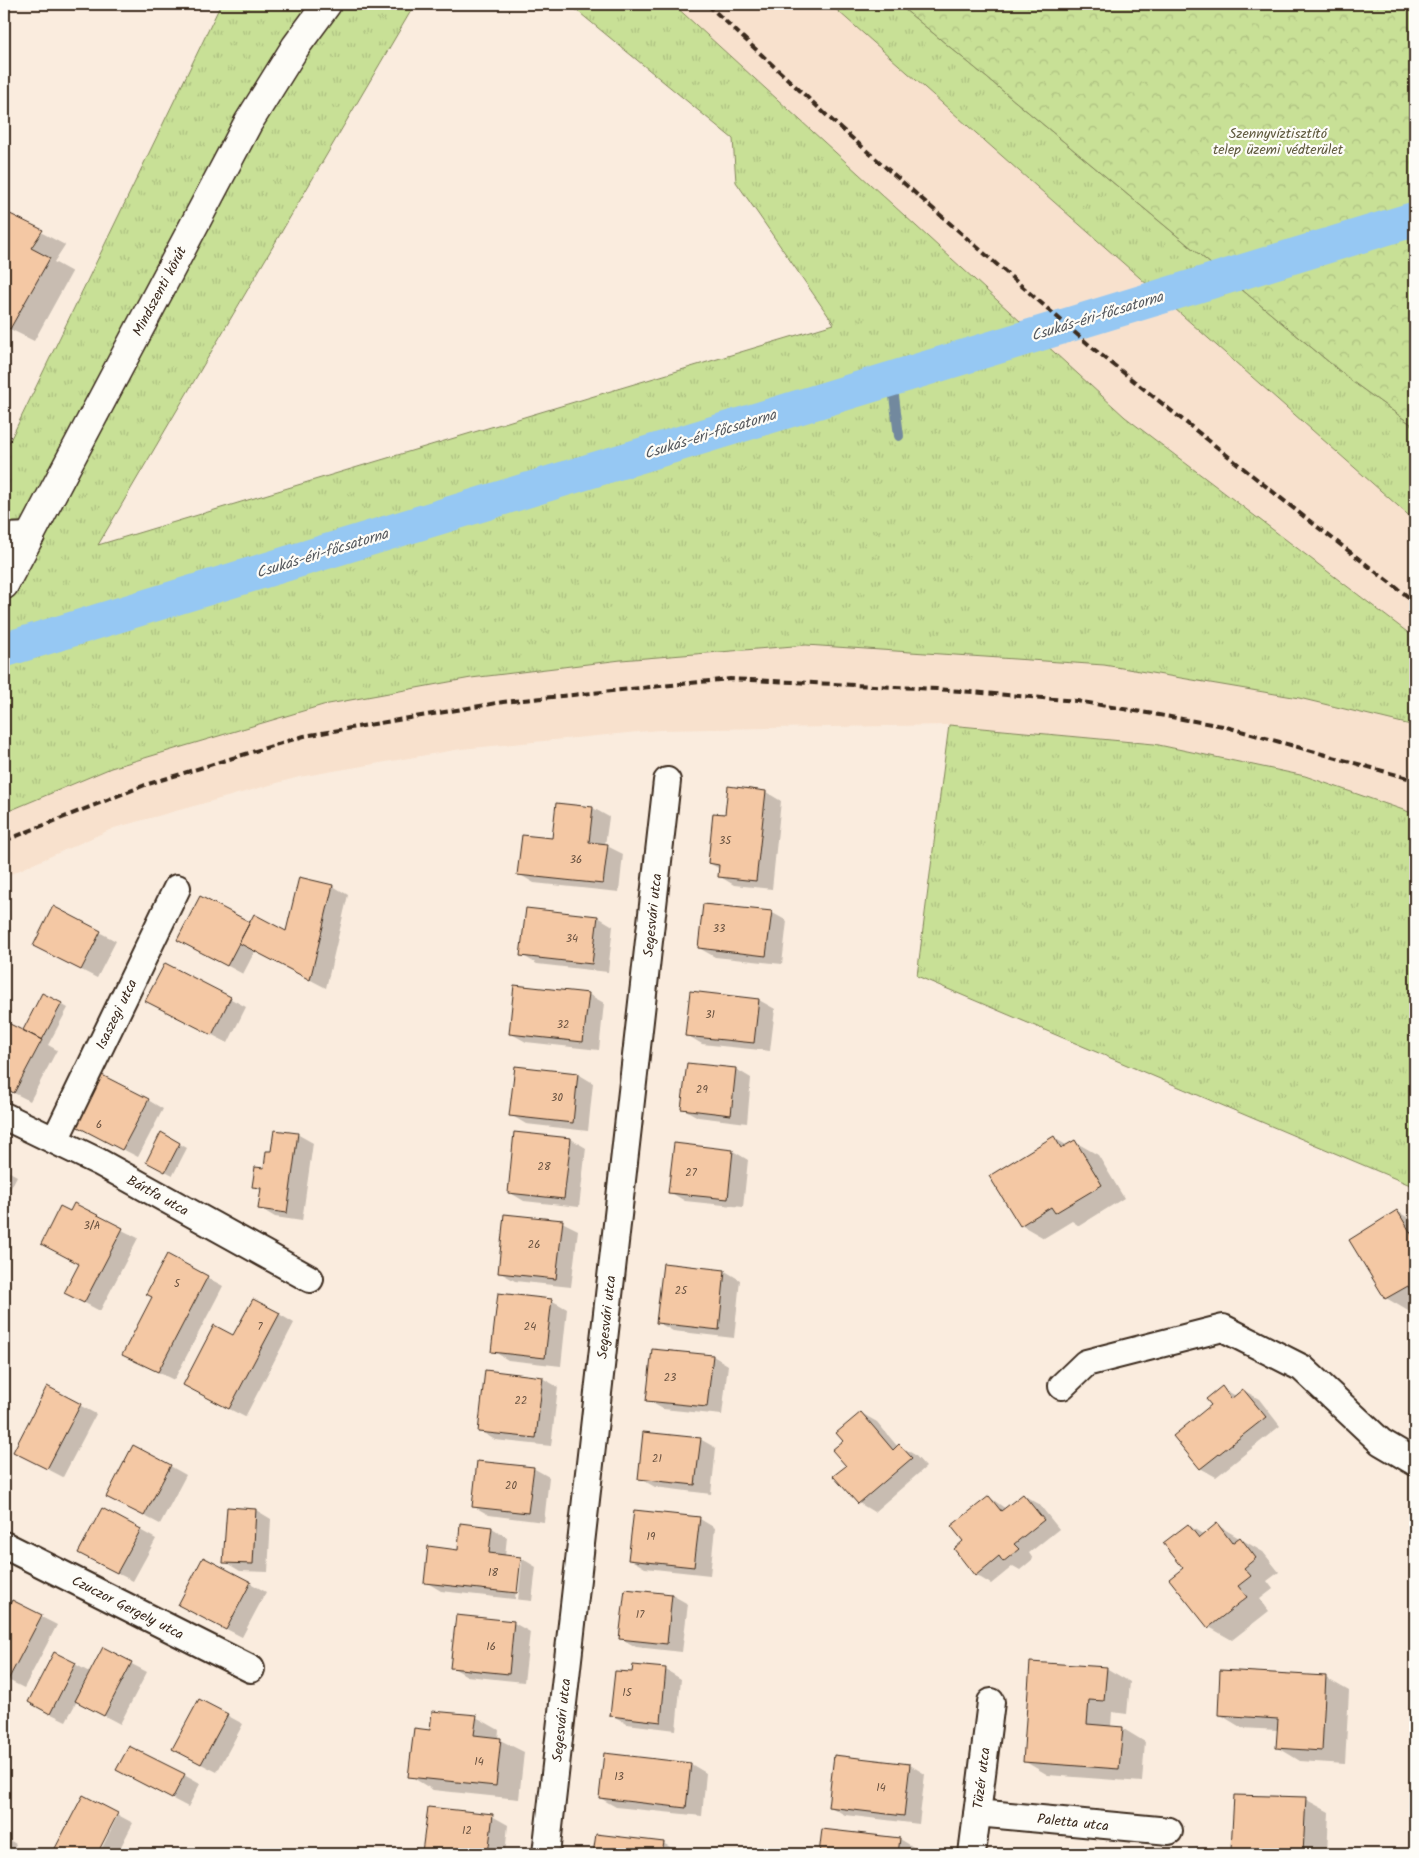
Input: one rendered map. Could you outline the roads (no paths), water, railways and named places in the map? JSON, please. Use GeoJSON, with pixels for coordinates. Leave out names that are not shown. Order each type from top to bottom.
{"type":"FeatureCollection","features":[{"type":"Feature","properties":{"kind":"street","name":"Mindszenti körút"},"geometry":{"type":"LineString","coordinates":[[4,585],[248,123],[296,46],[327,4]]}},
{"type":"Feature","properties":{"kind":"street"},"geometry":{"type":"LineString","coordinates":[[4,537],[31,536]]}},
{"type":"Feature","properties":{"kind":"street","name":"Segesvári utca"},"geometry":{"type":"LineString","coordinates":[[546,1854],[667,781]]}},
{"type":"Feature","properties":{"kind":"street","name":"Isaszegi utca"},"geometry":{"type":"LineString","coordinates":[[56,1140],[177,888]]}},
{"type":"Feature","properties":{"kind":"street","name":"Bártfa utca"},"geometry":{"type":"LineString","coordinates":[[4,1116],[56,1140],[310,1279]]}},
{"type":"Feature","properties":{"kind":"street"},"geometry":{"type":"LineString","coordinates":[[1062,1386],[1086,1364],[1223,1328],[1302,1368],[1382,1442],[1415,1462]]}},
{"type":"Feature","properties":{"kind":"street","name":"Czuczor Gergely utca"},"geometry":{"type":"LineString","coordinates":[[4,1546],[252,1669]]}},
{"type":"Feature","properties":{"kind":"street","name":"Tüzér utca"},"geometry":{"type":"LineString","coordinates":[[972,1854],[990,1702]]}},
{"type":"Feature","properties":{"kind":"street","name":"Paletta utca"},"geometry":{"type":"LineString","coordinates":[[977,1813],[1169,1832]]}},
{"type":"Feature","properties":{"kind":"waterway","name":"Csukás-éri-főcsatorna"},"geometry":{"type":"LineString","coordinates":[[4,650],[1415,219]]}},
{"type":"Feature","properties":{"kind":"waterway"},"geometry":{"type":"LineString","coordinates":[[888,380],[894,396],[899,436]]}},
{"type":"Feature","properties":{"kind":"railway"},"geometry":{"type":"LineString","coordinates":[[707,4],[836,124],[1095,350],[1302,515],[1415,602]]}},
{"type":"Feature","properties":{"kind":"railway"},"geometry":{"type":"LineString","coordinates":[[4,841],[145,785],[304,736],[503,702],[730,679],[937,689],[1077,701],[1223,726],[1415,780]]}},
{"type":"Feature","properties":{"kind":"park label","name":"Szennyvíztisztító telep üzemi védterület"},"geometry":{"type":"Point","coordinates":[1278,142]}}]}
